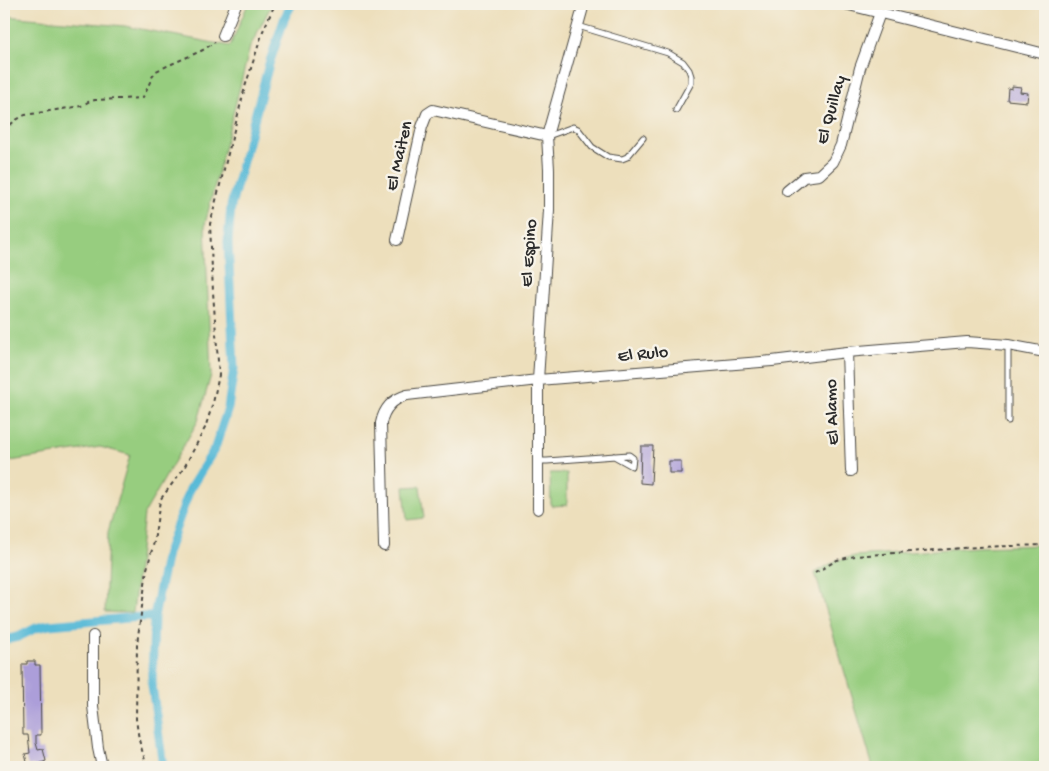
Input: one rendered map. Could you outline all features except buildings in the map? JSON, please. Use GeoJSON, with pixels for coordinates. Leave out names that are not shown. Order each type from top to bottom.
{"type":"FeatureCollection","features":[{"type":"Feature","properties":{"kind":"street"},"geometry":{"type":"LineString","coordinates":[[223,36],[236,4]]}},
{"type":"Feature","properties":{"kind":"street","name":"El Espino"},"geometry":{"type":"LineString","coordinates":[[538,509],[538,380],[549,210],[547,136],[584,4]]}},
{"type":"Feature","properties":{"kind":"street"},"geometry":{"type":"LineString","coordinates":[[845,4],[1045,54]]}},
{"type":"Feature","properties":{"kind":"street","name":"El Quillay"},"geometry":{"type":"LineString","coordinates":[[787,192],[804,177],[819,175],[833,162],[841,145],[860,68],[880,13]]}},
{"type":"Feature","properties":{"kind":"street","name":"El Maiten"},"geometry":{"type":"LineString","coordinates":[[397,240],[422,127],[427,114],[433,110],[547,136]]}},
{"type":"Feature","properties":{"kind":"street","name":"El Rulo"},"geometry":{"type":"LineString","coordinates":[[384,546],[381,423],[384,412],[391,403],[401,396],[538,380],[772,361],[847,352],[968,342],[1008,345],[1045,352]]}},
{"type":"Feature","properties":{"kind":"street","name":"El Alamo"},"geometry":{"type":"LineString","coordinates":[[847,352],[851,470]]}},
{"type":"Feature","properties":{"kind":"street"},"geometry":{"type":"LineString","coordinates":[[93,636],[93,706],[102,767]]}},
{"type":"Feature","properties":{"kind":"lane"},"geometry":{"type":"LineString","coordinates":[[578,26],[668,53],[683,62],[689,70],[691,83],[676,110]]}},
{"type":"Feature","properties":{"kind":"lane"},"geometry":{"type":"LineString","coordinates":[[547,136],[573,128],[578,129],[592,147],[608,156],[622,159],[627,157],[643,138]]}},
{"type":"Feature","properties":{"kind":"lane"},"geometry":{"type":"LineString","coordinates":[[1008,345],[1008,421]]}},
{"type":"Feature","properties":{"kind":"lane"},"geometry":{"type":"LineString","coordinates":[[538,461],[614,456]]}},
{"type":"Feature","properties":{"kind":"path"},"geometry":{"type":"LineString","coordinates":[[147,767],[139,740],[136,719],[137,644],[147,569],[154,542],[160,500],[184,468],[205,428],[213,403],[219,375],[210,224],[245,86],[263,31],[275,4]]}},
{"type":"Feature","properties":{"kind":"path"},"geometry":{"type":"LineString","coordinates":[[4,130],[25,115],[81,106],[95,100],[142,98],[156,71],[203,50],[223,36]]}},
{"type":"Feature","properties":{"kind":"path"},"geometry":{"type":"LineString","coordinates":[[815,573],[837,560],[855,556],[977,547],[1045,545]]}},
{"type":"Feature","properties":{"kind":"green space"},"geometry":{"type":"Polygon","coordinates":[[[248,4],[272,4],[250,47],[205,224],[211,375],[198,421],[144,514],[133,613],[105,612],[108,532],[130,455],[100,447],[4,462],[4,16],[125,26],[230,46],[248,4]]]}},
{"type":"Feature","properties":{"kind":"green space"},"geometry":{"type":"Polygon","coordinates":[[[550,473],[567,473],[567,505],[551,506],[550,473]]]}},
{"type":"Feature","properties":{"kind":"green space"},"geometry":{"type":"Polygon","coordinates":[[[420,486],[424,518],[407,520],[404,487],[420,486]]]}},
{"type":"Feature","properties":{"kind":"green space"},"geometry":{"type":"Polygon","coordinates":[[[1045,545],[1045,767],[873,767],[815,573],[837,560],[855,556],[977,547],[1045,545]]]}},
{"type":"Feature","properties":{"kind":"waterway"},"geometry":{"type":"LineString","coordinates":[[163,767],[152,685],[154,617],[167,553],[190,489],[215,448],[228,408],[234,368],[228,242],[231,206],[269,64],[285,17],[292,4]]}},
{"type":"Feature","properties":{"kind":"waterway"},"geometry":{"type":"LineString","coordinates":[[4,640],[18,637],[36,628],[49,625],[154,617]]}}]}
